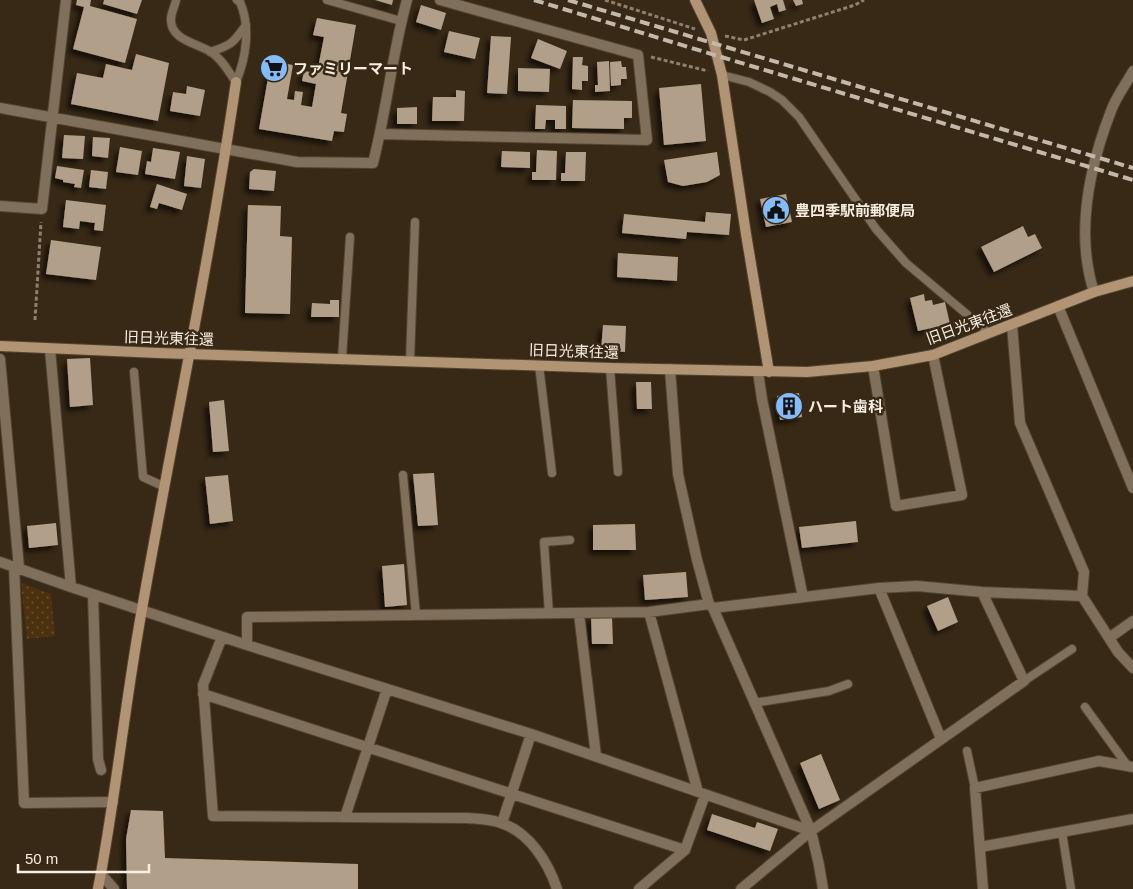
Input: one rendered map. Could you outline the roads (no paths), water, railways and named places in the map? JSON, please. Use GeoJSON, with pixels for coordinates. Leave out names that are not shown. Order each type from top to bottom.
{"type":"FeatureCollection","features":[{"type":"Feature","properties":{"kind":"street"},"geometry":{"type":"LineString","coordinates":[[0,206],[42,209],[51,117],[66,0]]}},
{"type":"Feature","properties":{"kind":"street"},"geometry":{"type":"LineString","coordinates":[[0,108],[297,162],[373,163],[401,21],[407,0]]}},
{"type":"Feature","properties":{"kind":"street"},"geometry":{"type":"LineString","coordinates":[[380,134],[646,140],[638,54],[440,0]]}},
{"type":"Feature","properties":{"kind":"street"},"geometry":{"type":"LineString","coordinates":[[694,0],[712,33],[722,75],[746,234],[770,372]]}},
{"type":"Feature","properties":{"kind":"street"},"geometry":{"type":"LineString","coordinates":[[1094,292],[1088,274],[1085,213],[1091,174],[1111,110],[1133,71]]}},
{"type":"Feature","properties":{"kind":"street"},"geometry":{"type":"LineString","coordinates":[[98,889],[142,610],[190,354],[236,82]]}},
{"type":"Feature","properties":{"kind":"street","name":"旧日光東往還"},"geometry":{"type":"LineString","coordinates":[[0,346],[610,368],[807,372],[873,366],[933,355],[1094,292],[1133,282]]}},
{"type":"Feature","properties":{"kind":"street"},"geometry":{"type":"LineString","coordinates":[[1058,306],[1133,488]]}},
{"type":"Feature","properties":{"kind":"street"},"geometry":{"type":"LineString","coordinates":[[1012,325],[1020,423],[1084,572],[1082,596],[1118,652],[1133,668]]}},
{"type":"Feature","properties":{"kind":"street"},"geometry":{"type":"LineString","coordinates":[[50,349],[71,587]]}},
{"type":"Feature","properties":{"kind":"street"},"geometry":{"type":"LineString","coordinates":[[873,366],[896,506],[962,495],[933,355]]}},
{"type":"Feature","properties":{"kind":"street"},"geometry":{"type":"LineString","coordinates":[[0,358],[16,567],[24,804],[113,802]]}},
{"type":"Feature","properties":{"kind":"street"},"geometry":{"type":"LineString","coordinates":[[670,369],[678,474],[696,560],[712,606],[811,831],[823,889]]}},
{"type":"Feature","properties":{"kind":"street"},"geometry":{"type":"LineString","coordinates":[[758,372],[762,400],[803,597]]}},
{"type":"Feature","properties":{"kind":"street"},"geometry":{"type":"LineString","coordinates":[[0,562],[222,637],[531,734],[811,831]]}},
{"type":"Feature","properties":{"kind":"street"},"geometry":{"type":"LineString","coordinates":[[247,645],[247,617],[649,612],[880,588],[917,586],[982,592],[1082,596]]}},
{"type":"Feature","properties":{"kind":"street"},"geometry":{"type":"LineString","coordinates":[[880,588],[941,739]]}},
{"type":"Feature","properties":{"kind":"street"},"geometry":{"type":"LineString","coordinates":[[741,889],[811,831],[1024,681],[982,592]]}},
{"type":"Feature","properties":{"kind":"street"},"geometry":{"type":"LineString","coordinates":[[92,594],[98,759],[101,770]]}},
{"type":"Feature","properties":{"kind":"street"},"geometry":{"type":"LineString","coordinates":[[639,889],[685,850],[702,793],[649,612]]}},
{"type":"Feature","properties":{"kind":"street"},"geometry":{"type":"LineString","coordinates":[[579,614],[596,756]]}},
{"type":"Feature","properties":{"kind":"street"},"geometry":{"type":"LineString","coordinates":[[1110,638],[1133,622]]}},
{"type":"Feature","properties":{"kind":"street"},"geometry":{"type":"LineString","coordinates":[[222,637],[204,686],[203,694],[213,816],[467,818],[502,823],[532,844],[544,859],[557,889]]}},
{"type":"Feature","properties":{"kind":"street"},"geometry":{"type":"LineString","coordinates":[[345,817],[386,689]]}},
{"type":"Feature","properties":{"kind":"street"},"geometry":{"type":"LineString","coordinates":[[203,694],[685,850]]}},
{"type":"Feature","properties":{"kind":"street"},"geometry":{"type":"LineString","coordinates":[[502,823],[531,734]]}},
{"type":"Feature","properties":{"kind":"street"},"geometry":{"type":"LineString","coordinates":[[983,889],[975,788],[1098,761],[1130,766]]}},
{"type":"Feature","properties":{"kind":"street"},"geometry":{"type":"LineString","coordinates":[[980,847],[1133,819]]}},
{"type":"Feature","properties":{"kind":"street"},"geometry":{"type":"LineString","coordinates":[[101,874],[114,889]]}},
{"type":"Feature","properties":{"kind":"lane"},"geometry":{"type":"LineString","coordinates":[[176,0],[171,19],[173,29],[180,38],[210,52],[218,58],[236,82]]}},
{"type":"Feature","properties":{"kind":"lane"},"geometry":{"type":"LineString","coordinates":[[236,0],[240,2],[247,23],[242,66],[236,82]]}},
{"type":"Feature","properties":{"kind":"lane"},"geometry":{"type":"LineString","coordinates":[[327,0],[401,21]]}},
{"type":"Feature","properties":{"kind":"lane"},"geometry":{"type":"LineString","coordinates":[[210,52],[233,43],[247,23]]}},
{"type":"Feature","properties":{"kind":"lane"},"geometry":{"type":"LineString","coordinates":[[722,75],[749,82],[770,92],[799,116],[876,230],[906,263],[989,333]]}},
{"type":"Feature","properties":{"kind":"lane"},"geometry":{"type":"LineString","coordinates":[[410,361],[415,222]]}},
{"type":"Feature","properties":{"kind":"lane"},"geometry":{"type":"LineString","coordinates":[[342,358],[350,237]]}},
{"type":"Feature","properties":{"kind":"lane"},"geometry":{"type":"LineString","coordinates":[[539,365],[552,473]]}},
{"type":"Feature","properties":{"kind":"lane"},"geometry":{"type":"LineString","coordinates":[[610,368],[618,472]]}},
{"type":"Feature","properties":{"kind":"lane"},"geometry":{"type":"LineString","coordinates":[[134,372],[143,477],[165,487]]}},
{"type":"Feature","properties":{"kind":"lane"},"geometry":{"type":"LineString","coordinates":[[403,474],[416,615]]}},
{"type":"Feature","properties":{"kind":"lane"},"geometry":{"type":"LineString","coordinates":[[549,614],[544,542],[570,540]]}},
{"type":"Feature","properties":{"kind":"lane"},"geometry":{"type":"LineString","coordinates":[[1024,681],[1072,648]]}},
{"type":"Feature","properties":{"kind":"lane"},"geometry":{"type":"LineString","coordinates":[[754,703],[829,691],[848,684]]}},
{"type":"Feature","properties":{"kind":"lane"},"geometry":{"type":"LineString","coordinates":[[1084,707],[1130,766]]}},
{"type":"Feature","properties":{"kind":"lane"},"geometry":{"type":"LineString","coordinates":[[967,751],[975,788]]}},
{"type":"Feature","properties":{"kind":"lane"},"geometry":{"type":"LineString","coordinates":[[1062,832],[1071,889]]}},
{"type":"Feature","properties":{"kind":"railway"},"geometry":{"type":"LineString","coordinates":[[534,0],[1133,180]]}},
{"type":"Feature","properties":{"kind":"railway"},"geometry":{"type":"LineString","coordinates":[[568,0],[1133,168]]}},
{"type":"Feature","properties":{"kind":"place","name":"ファミリーマート"},"geometry":{"type":"Point","coordinates":[274,68]}},
{"type":"Feature","properties":{"kind":"place","name":"豊四季駅前郵便局"},"geometry":{"type":"Point","coordinates":[776,210]}},
{"type":"Feature","properties":{"kind":"place","name":"ハート歯科"},"geometry":{"type":"Point","coordinates":[789,406]}}]}
